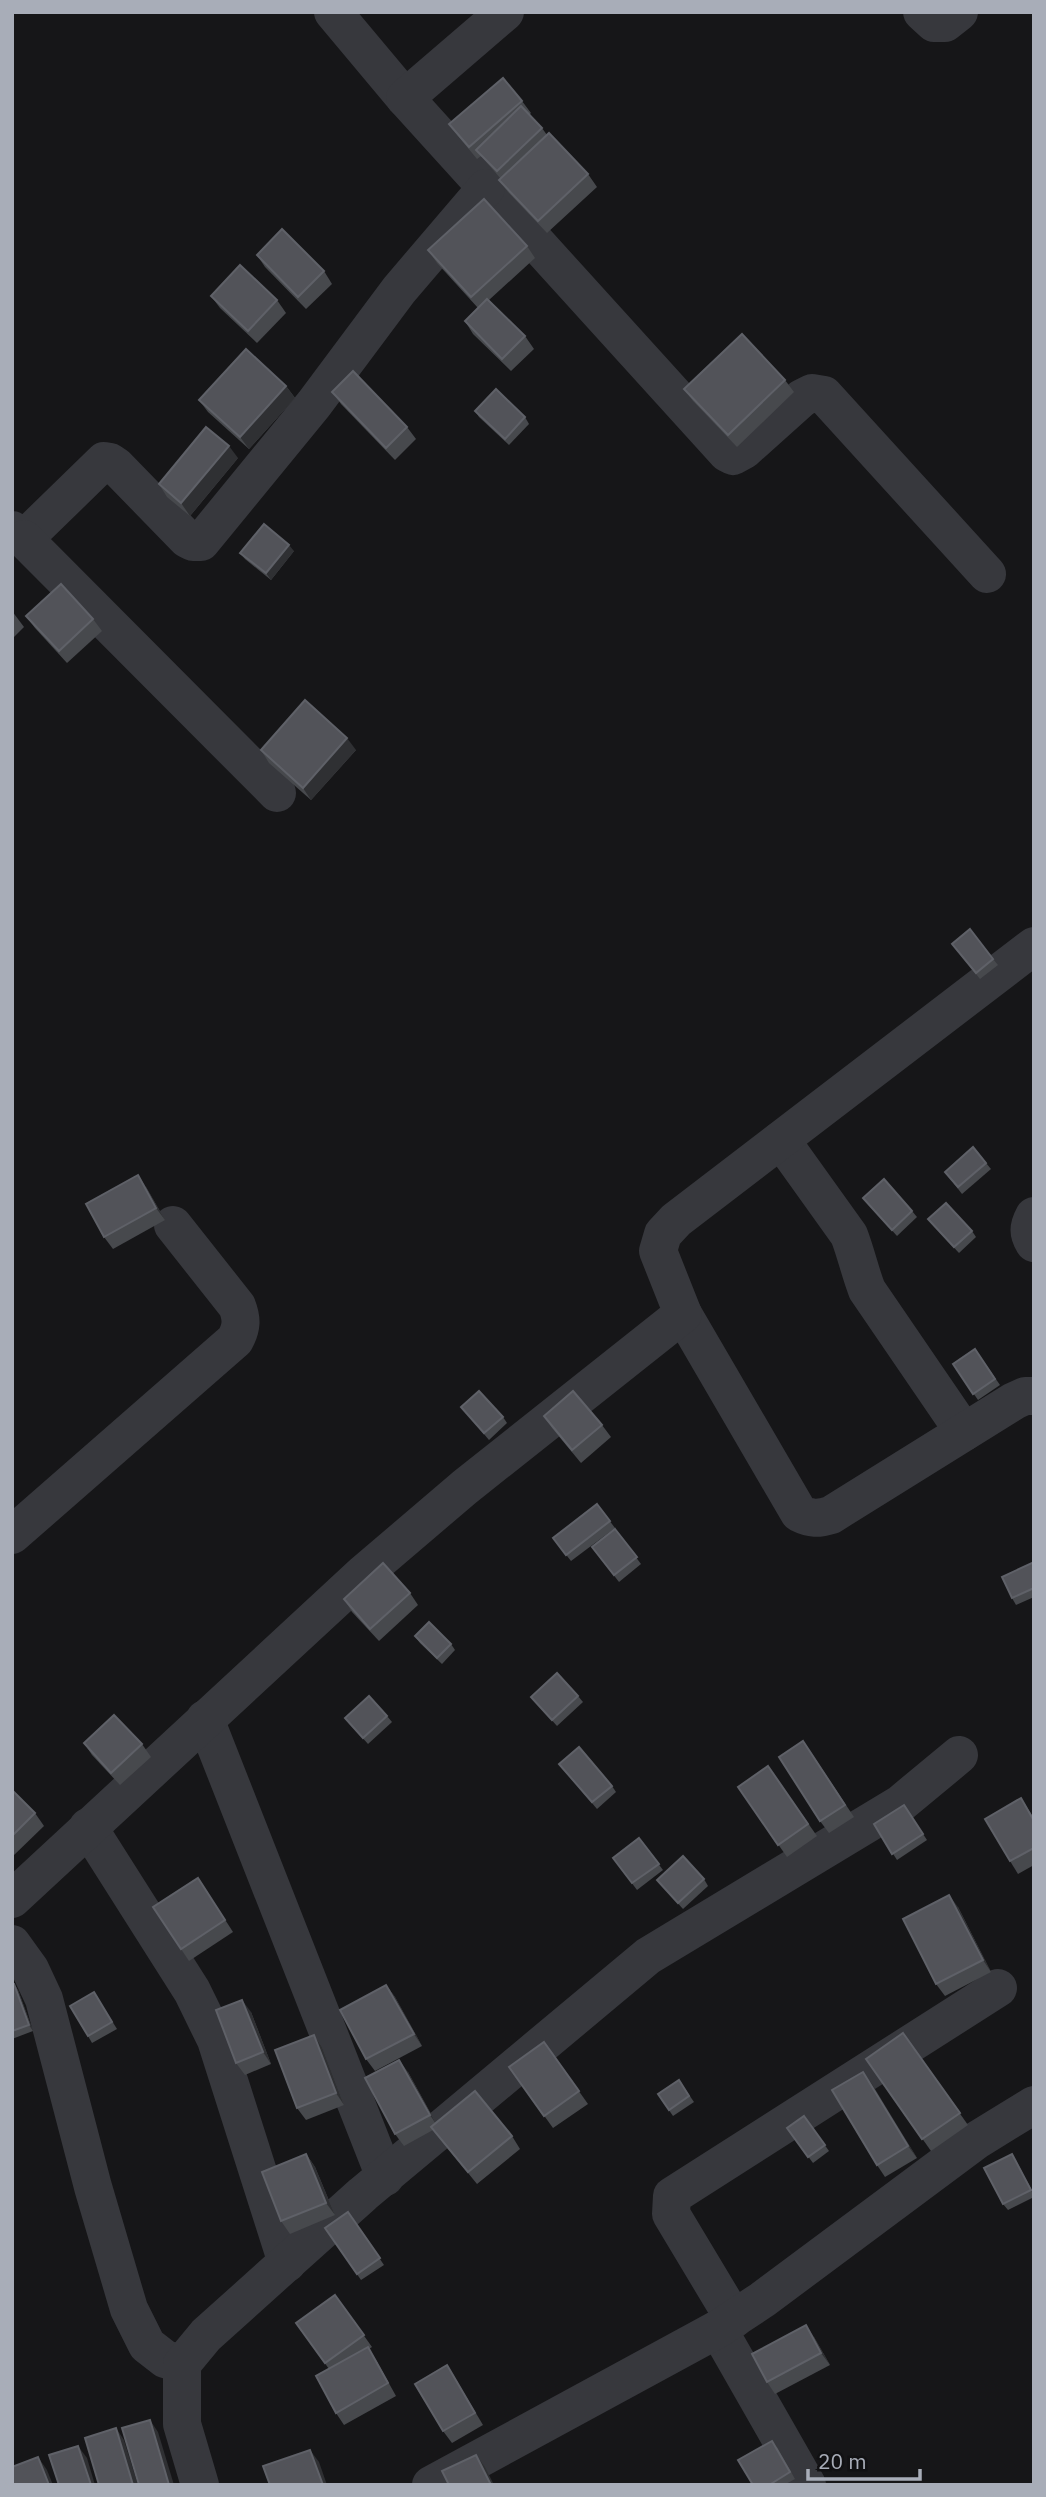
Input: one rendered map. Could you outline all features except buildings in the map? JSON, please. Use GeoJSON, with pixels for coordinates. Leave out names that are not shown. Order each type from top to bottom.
{"type":"FeatureCollection","features":[{"type":"Feature","properties":{"kind":"street"},"geometry":{"type":"LineString","coordinates":[[333,12],[405,98],[727,453],[733,456],[744,450],[802,398],[811,393],[824,395],[987,574]]}},
{"type":"Feature","properties":{"kind":"street"},"geometry":{"type":"LineString","coordinates":[[405,98],[505,12]]}},
{"type":"Feature","properties":{"kind":"street"},"geometry":{"type":"LineString","coordinates":[[922,12],[934,23],[945,23],[959,12]]}},
{"type":"Feature","properties":{"kind":"street"},"geometry":{"type":"LineString","coordinates":[[277,793],[18,535],[104,461],[116,466],[187,539],[201,542],[314,404],[399,290],[486,188]]}},
{"type":"Feature","properties":{"kind":"street"},"geometry":{"type":"LineString","coordinates":[[1034,946],[676,1220],[663,1234],[658,1251],[683,1314],[799,1513],[808,1517],[819,1519],[831,1515],[1014,1401],[1025,1396],[1034,1396]]}},
{"type":"Feature","properties":{"kind":"street"},"geometry":{"type":"LineString","coordinates":[[781,1140],[849,1235],[867,1290],[964,1432]]}},
{"type":"Feature","properties":{"kind":"street"},"geometry":{"type":"LineString","coordinates":[[1034,1216],[1029,1226],[1029,1235],[1034,1243]]}},
{"type":"Feature","properties":{"kind":"street"},"geometry":{"type":"LineString","coordinates":[[12,1535],[235,1340],[241,1329],[237,1306],[173,1226]]}},
{"type":"Feature","properties":{"kind":"street"},"geometry":{"type":"LineString","coordinates":[[12,1899],[363,1574],[454,1496],[683,1314]]}},
{"type":"Feature","properties":{"kind":"street"},"geometry":{"type":"LineString","coordinates":[[205,1720],[385,2177]]}},
{"type":"Feature","properties":{"kind":"street"},"geometry":{"type":"LineString","coordinates":[[200,2485],[182,2424],[182,2364],[206,2335],[385,2177],[648,1956],[900,1804],[959,1755]]}},
{"type":"Feature","properties":{"kind":"street"},"geometry":{"type":"LineString","coordinates":[[88,1827],[192,1991],[216,2040],[287,2263]]}},
{"type":"Feature","properties":{"kind":"street"},"geometry":{"type":"LineString","coordinates":[[12,1944],[30,1969],[44,1999],[93,2187],[129,2309],[147,2345],[165,2359],[182,2364]]}},
{"type":"Feature","properties":{"kind":"street"},"geometry":{"type":"LineString","coordinates":[[807,2485],[671,2214],[672,2196],[998,1988]]}},
{"type":"Feature","properties":{"kind":"street"},"geometry":{"type":"LineString","coordinates":[[431,2485],[726,2324],[774,2292],[977,2140],[1034,2105]]}}]}
